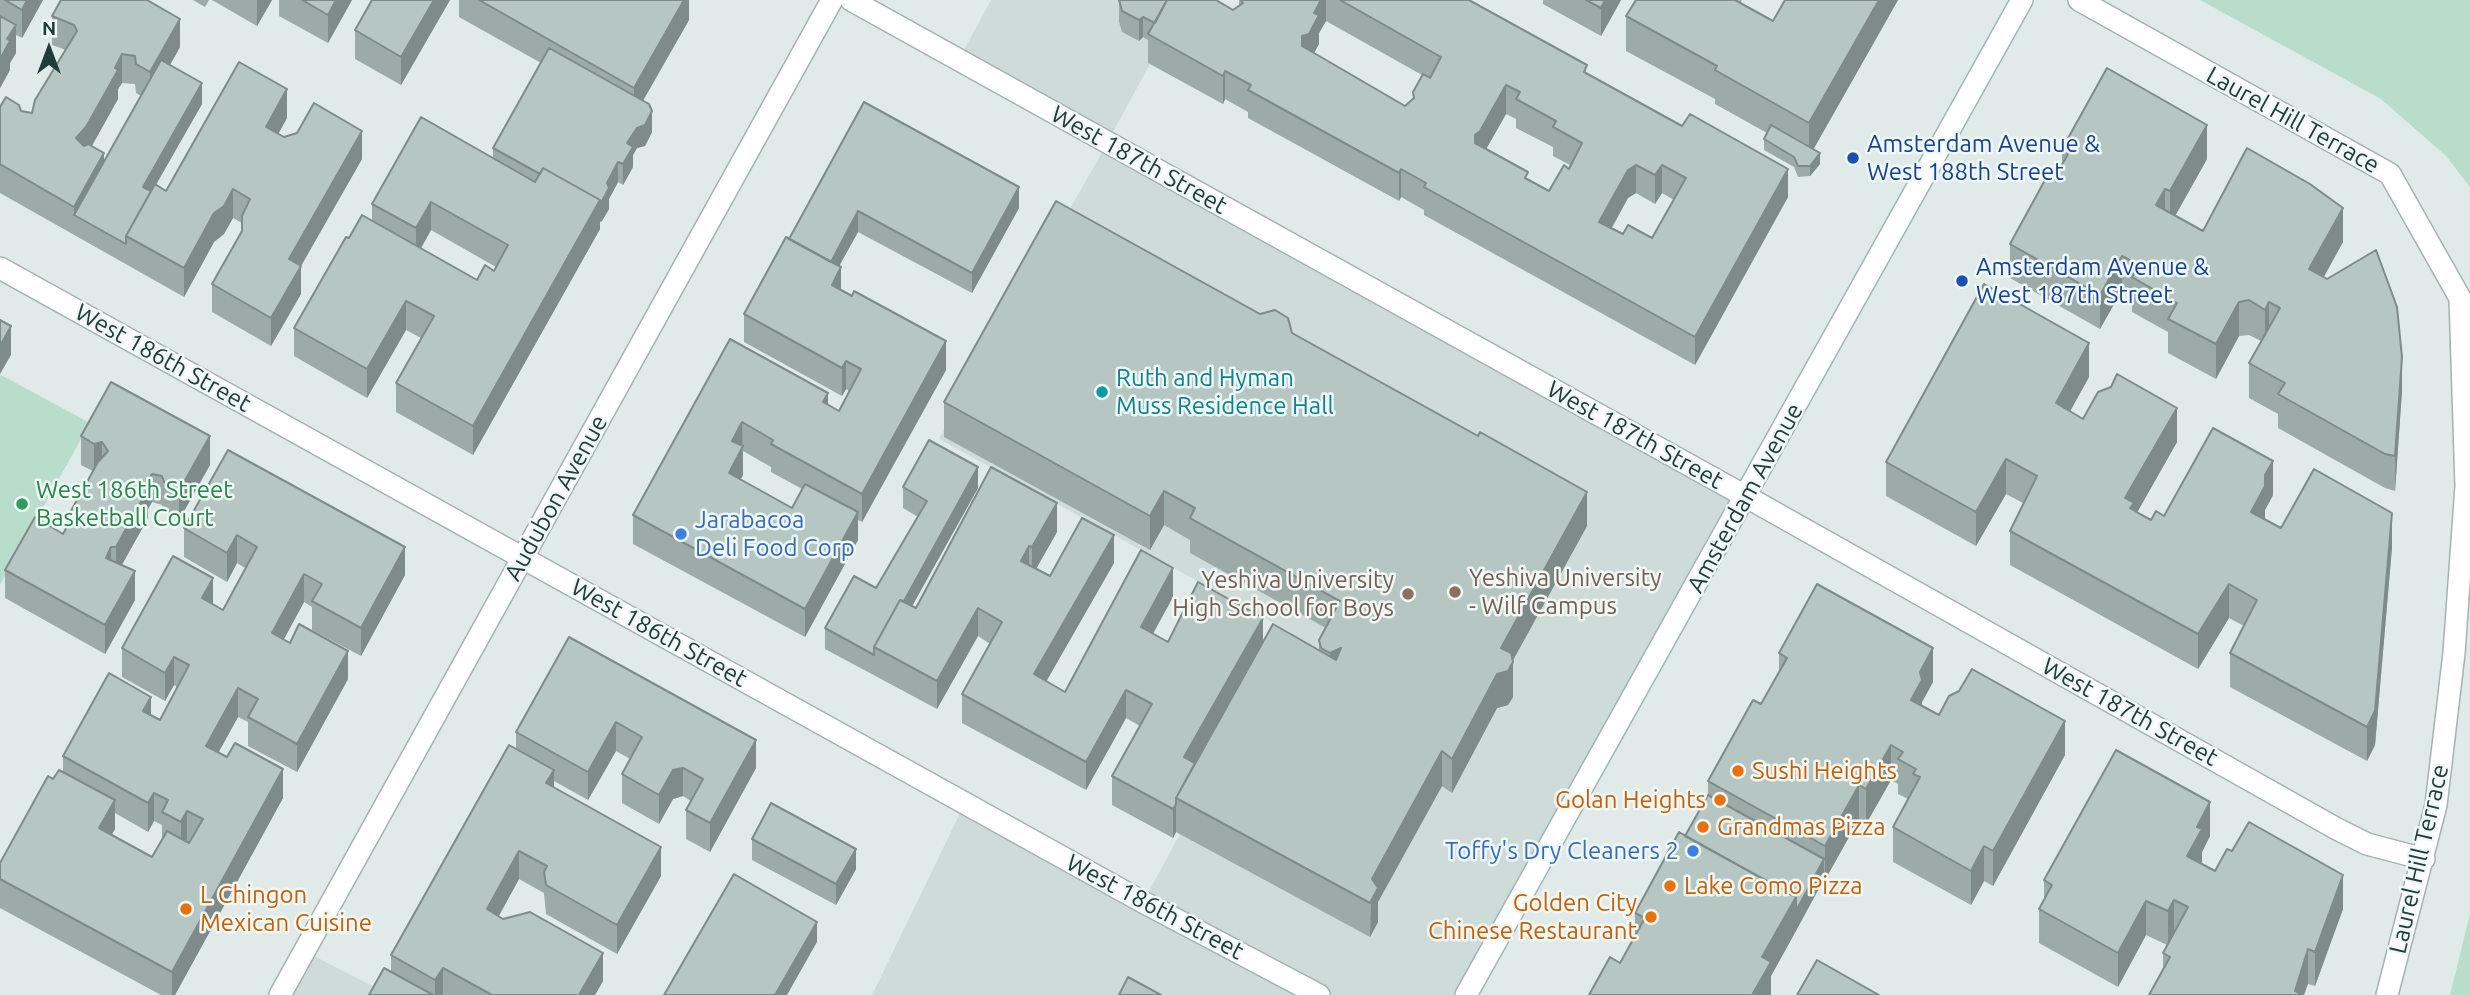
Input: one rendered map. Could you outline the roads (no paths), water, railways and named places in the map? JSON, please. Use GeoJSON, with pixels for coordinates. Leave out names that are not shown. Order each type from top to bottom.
{"type":"FeatureCollection","features":[{"type":"Feature","properties":{"kind":"street","name":"Audubon Avenue"},"geometry":{"type":"LineString","coordinates":[[280,995],[832,0]]}},
{"type":"Feature","properties":{"kind":"street","name":"West 187th Street"},"geometry":{"type":"LineString","coordinates":[[851,0],[1745,496],[2337,829],[2367,844],[2424,859]]}},
{"type":"Feature","properties":{"kind":"street","name":"Amsterdam Avenue"},"geometry":{"type":"LineString","coordinates":[[1466,995],[2022,0]]}},
{"type":"Feature","properties":{"kind":"street","name":"Laurel Hill Terrace"},"geometry":{"type":"LineString","coordinates":[[2079,0],[2390,174],[2459,298],[2466,486],[2455,653],[2436,805],[2387,995]]}},
{"type":"Feature","properties":{"kind":"street","name":"West 186th Street"},"geometry":{"type":"LineString","coordinates":[[0,268],[1143,902],[1319,995]]}},
{"type":"Feature","properties":{"kind":"place","name":"Amsterdam Avenue & West 188th Street"},"geometry":{"type":"Point","coordinates":[1853,158]}},
{"type":"Feature","properties":{"kind":"place","name":"Amsterdam Avenue & West 187th Street"},"geometry":{"type":"Point","coordinates":[1962,281]}},
{"type":"Feature","properties":{"kind":"place","name":"Ruth and Hyman Muss Residence Hall"},"geometry":{"type":"Point","coordinates":[1102,392]}},
{"type":"Feature","properties":{"kind":"place","name":"West 186th Street Basketball Court"},"geometry":{"type":"Point","coordinates":[22,504]}},
{"type":"Feature","properties":{"kind":"place","name":"Jarabacoa Deli Food Corp"},"geometry":{"type":"Point","coordinates":[681,534]}},
{"type":"Feature","properties":{"kind":"place","name":"Yeshiva University - Wilf Campus"},"geometry":{"type":"Point","coordinates":[1455,592]}},
{"type":"Feature","properties":{"kind":"place","name":"Yeshiva University High School for Boys"},"geometry":{"type":"Point","coordinates":[1408,594]}},
{"type":"Feature","properties":{"kind":"place","name":"Sushi Heights"},"geometry":{"type":"Point","coordinates":[1738,771]}},
{"type":"Feature","properties":{"kind":"place","name":"Golan Heights"},"geometry":{"type":"Point","coordinates":[1720,800]}},
{"type":"Feature","properties":{"kind":"place","name":"Grandmas Pizza"},"geometry":{"type":"Point","coordinates":[1703,827]}},
{"type":"Feature","properties":{"kind":"place","name":"Toffy's Dry Cleaners 2"},"geometry":{"type":"Point","coordinates":[1693,851]}},
{"type":"Feature","properties":{"kind":"place","name":"Lake Como Pizza"},"geometry":{"type":"Point","coordinates":[1670,886]}},
{"type":"Feature","properties":{"kind":"place","name":"L Chingon Mexican Cuisine"},"geometry":{"type":"Point","coordinates":[186,909]}},
{"type":"Feature","properties":{"kind":"place","name":"Golden City Chinese Restaurant"},"geometry":{"type":"Point","coordinates":[1651,917]}}]}
